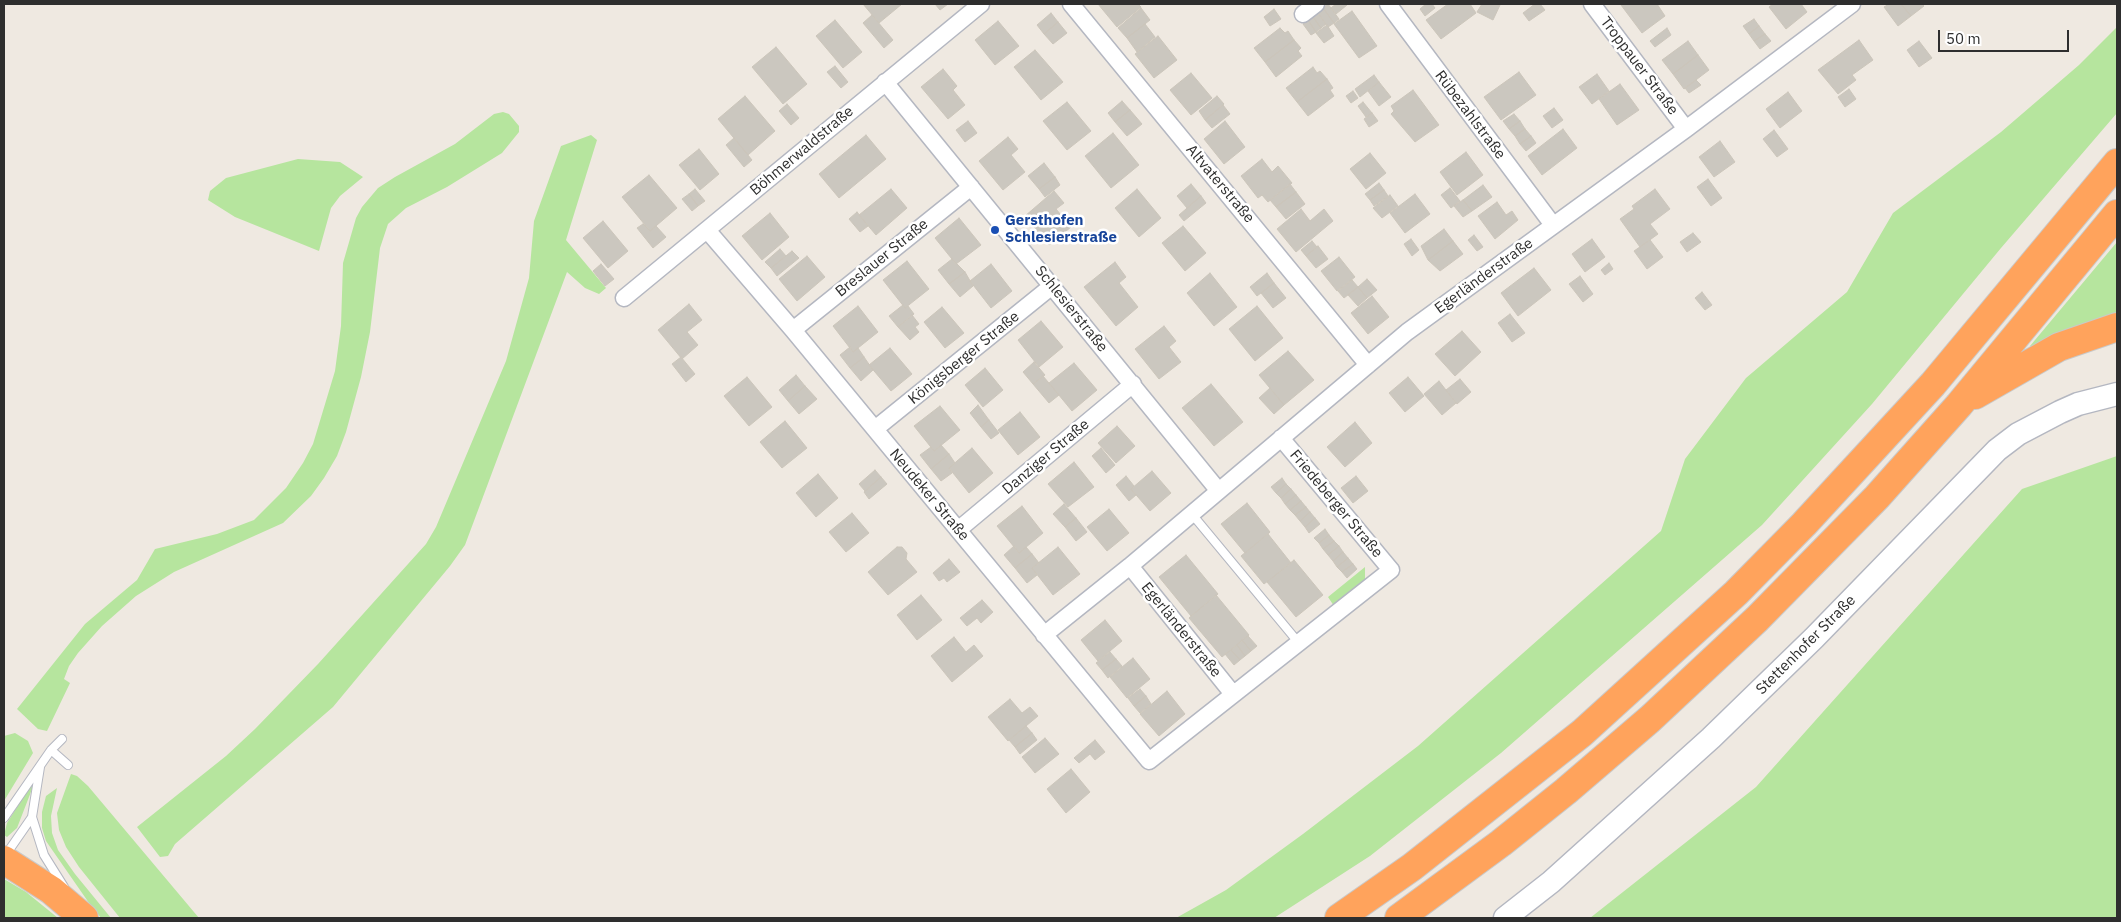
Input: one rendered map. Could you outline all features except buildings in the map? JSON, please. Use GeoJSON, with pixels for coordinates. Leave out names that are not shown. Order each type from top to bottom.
{"type":"FeatureCollection","features":[{"type":"Feature","properties":{"kind":"highway"},"geometry":{"type":"LineString","coordinates":[[1339,918],[1412,868],[1552,757],[1666,658],[1736,593],[1804,524],[1926,391],[2117,163]]}},
{"type":"Feature","properties":{"kind":"highway"},"geometry":{"type":"LineString","coordinates":[[1399,918],[1501,843],[1650,719],[1812,565],[1958,405],[2117,214]]}},
{"type":"Feature","properties":{"kind":"highway"},"geometry":{"type":"LineString","coordinates":[[1958,405],[2059,346],[2117,327]]}},
{"type":"Feature","properties":{"kind":"highway"},"geometry":{"type":"LineString","coordinates":[[4,859],[51,890],[84,918]]}},
{"type":"Feature","properties":{"kind":"street","name":"Böhmerwaldstraße"},"geometry":{"type":"LineString","coordinates":[[624,298],[981,4]]}},
{"type":"Feature","properties":{"kind":"street","name":"Altvaterstraße"},"geometry":{"type":"LineString","coordinates":[[1071,4],[1368,365]]}},
{"type":"Feature","properties":{"kind":"street"},"geometry":{"type":"LineString","coordinates":[[1303,14],[1316,4]]}},
{"type":"Feature","properties":{"kind":"street","name":"Rübezahlstraße"},"geometry":{"type":"LineString","coordinates":[[1388,4],[1553,225]]}},
{"type":"Feature","properties":{"kind":"street","name":"Troppauer Straße"},"geometry":{"type":"LineString","coordinates":[[1592,4],[1686,129]]}},
{"type":"Feature","properties":{"kind":"street","name":"Egerländerstraße"},"geometry":{"type":"LineString","coordinates":[[1044,635],[1130,566],[1407,332],[1686,129],[1846,5]]}},
{"type":"Feature","properties":{"kind":"street","name":"Schlesierstraße"},"geometry":{"type":"LineString","coordinates":[[885,82],[1218,490]]}},
{"type":"Feature","properties":{"kind":"street","name":"Breslauer Straße"},"geometry":{"type":"LineString","coordinates":[[793,330],[971,187]]}},
{"type":"Feature","properties":{"kind":"street","name":"Neudeker Straße"},"geometry":{"type":"LineString","coordinates":[[707,230],[793,330],[1149,761],[1233,694]]}},
{"type":"Feature","properties":{"kind":"street","name":"Königsberger Straße"},"geometry":{"type":"LineString","coordinates":[[875,429],[1052,286]]}},
{"type":"Feature","properties":{"kind":"street","name":"Danziger Straße"},"geometry":{"type":"LineString","coordinates":[[958,530],[1133,384]]}},
{"type":"Feature","properties":{"kind":"street","name":"Stettenhofer Straße"},"geometry":{"type":"LineString","coordinates":[[1505,918],[1550,882],[1711,738],[1814,638],[1997,450],[2018,434],[2060,412],[2078,404],[2117,394]]}},
{"type":"Feature","properties":{"kind":"street","name":"Friedeberger Straße"},"geometry":{"type":"LineString","coordinates":[[1281,438],[1391,570],[1298,642]]}},
{"type":"Feature","properties":{"kind":"street","name":"Egerländerstraße"},"geometry":{"type":"LineString","coordinates":[[1130,566],[1233,694]]}},
{"type":"Feature","properties":{"kind":"street"},"geometry":{"type":"LineString","coordinates":[[1233,694],[1298,642]]}},
{"type":"Feature","properties":{"kind":"lane"},"geometry":{"type":"LineString","coordinates":[[1191,513],[1298,642]]}},
{"type":"Feature","properties":{"kind":"lane"},"geometry":{"type":"LineString","coordinates":[[4,818],[51,750],[62,739]]}},
{"type":"Feature","properties":{"kind":"lane"},"geometry":{"type":"LineString","coordinates":[[51,750],[68,766]]}},
{"type":"Feature","properties":{"kind":"lane"},"geometry":{"type":"LineString","coordinates":[[4,859],[32,817],[40,767]]}},
{"type":"Feature","properties":{"kind":"lane"},"geometry":{"type":"LineString","coordinates":[[32,817],[44,855],[84,918]]}},
{"type":"Feature","properties":{"kind":"green space"},"geometry":{"type":"Polygon","coordinates":[[[2117,27],[2117,113],[2001,248],[1872,404],[1762,525],[1501,753],[1370,856],[1274,918],[1176,918],[1226,890],[1418,746],[1661,531],[1685,459],[1746,378],[1847,292],[1893,213],[2001,132],[2079,65],[2117,27]]]}},
{"type":"Feature","properties":{"kind":"green space"},"geometry":{"type":"Polygon","coordinates":[[[503,112],[509,114],[519,126],[519,132],[502,153],[447,187],[406,208],[388,224],[380,248],[370,332],[361,377],[346,432],[337,456],[311,496],[283,523],[174,572],[136,596],[102,626],[78,653],[69,666],[64,679],[70,683],[47,731],[38,729],[17,709],[85,624],[137,580],[155,549],[217,534],[254,520],[286,488],[303,463],[313,444],[335,371],[341,326],[343,263],[356,218],[362,207],[378,188],[455,144],[494,114],[503,112]]]}},
{"type":"Feature","properties":{"kind":"green space"},"geometry":{"type":"Polygon","coordinates":[[[591,135],[597,140],[566,240],[606,288],[599,294],[585,288],[567,272],[465,545],[450,566],[333,707],[175,844],[168,856],[160,857],[137,827],[226,756],[255,729],[318,664],[426,544],[436,527],[506,361],[529,278],[534,221],[561,146],[591,135]]]}},
{"type":"Feature","properties":{"kind":"green space"},"geometry":{"type":"Polygon","coordinates":[[[298,159],[340,162],[363,177],[340,196],[331,208],[319,251],[235,217],[208,200],[210,191],[226,178],[298,159]]]}},
{"type":"Feature","properties":{"kind":"green space"},"geometry":{"type":"Polygon","coordinates":[[[2117,242],[2117,318],[2036,351],[2030,346],[2117,242]]]}},
{"type":"Feature","properties":{"kind":"green space"},"geometry":{"type":"Polygon","coordinates":[[[2117,456],[2117,918],[1590,918],[1756,787],[2022,489],[2117,456]]]}},
{"type":"Feature","properties":{"kind":"green space"},"geometry":{"type":"Polygon","coordinates":[[[1365,567],[1365,582],[1334,606],[1328,597],[1365,567]]]}},
{"type":"Feature","properties":{"kind":"green space"},"geometry":{"type":"Polygon","coordinates":[[[15,733],[28,741],[33,753],[4,801],[4,736],[15,733]]]}},
{"type":"Feature","properties":{"kind":"green space"},"geometry":{"type":"Polygon","coordinates":[[[71,774],[77,776],[88,786],[199,918],[120,918],[79,867],[66,847],[59,830],[57,813],[71,774]]]}},
{"type":"Feature","properties":{"kind":"green space"},"geometry":{"type":"Polygon","coordinates":[[[32,783],[34,784],[17,828],[7,837],[4,835],[7,823],[32,783]]]}},
{"type":"Feature","properties":{"kind":"green space"},"geometry":{"type":"Polygon","coordinates":[[[57,788],[51,816],[52,833],[58,850],[111,918],[101,918],[46,841],[42,828],[42,812],[46,796],[57,788]]]}},
{"type":"Feature","properties":{"kind":"green space"},"geometry":{"type":"Polygon","coordinates":[[[4,879],[26,892],[58,918],[4,918],[4,879]]]}},
{"type":"Feature","properties":{"kind":"place","name":"Gersthofen Schlesierstraße"},"geometry":{"type":"Point","coordinates":[995,230]}}]}
